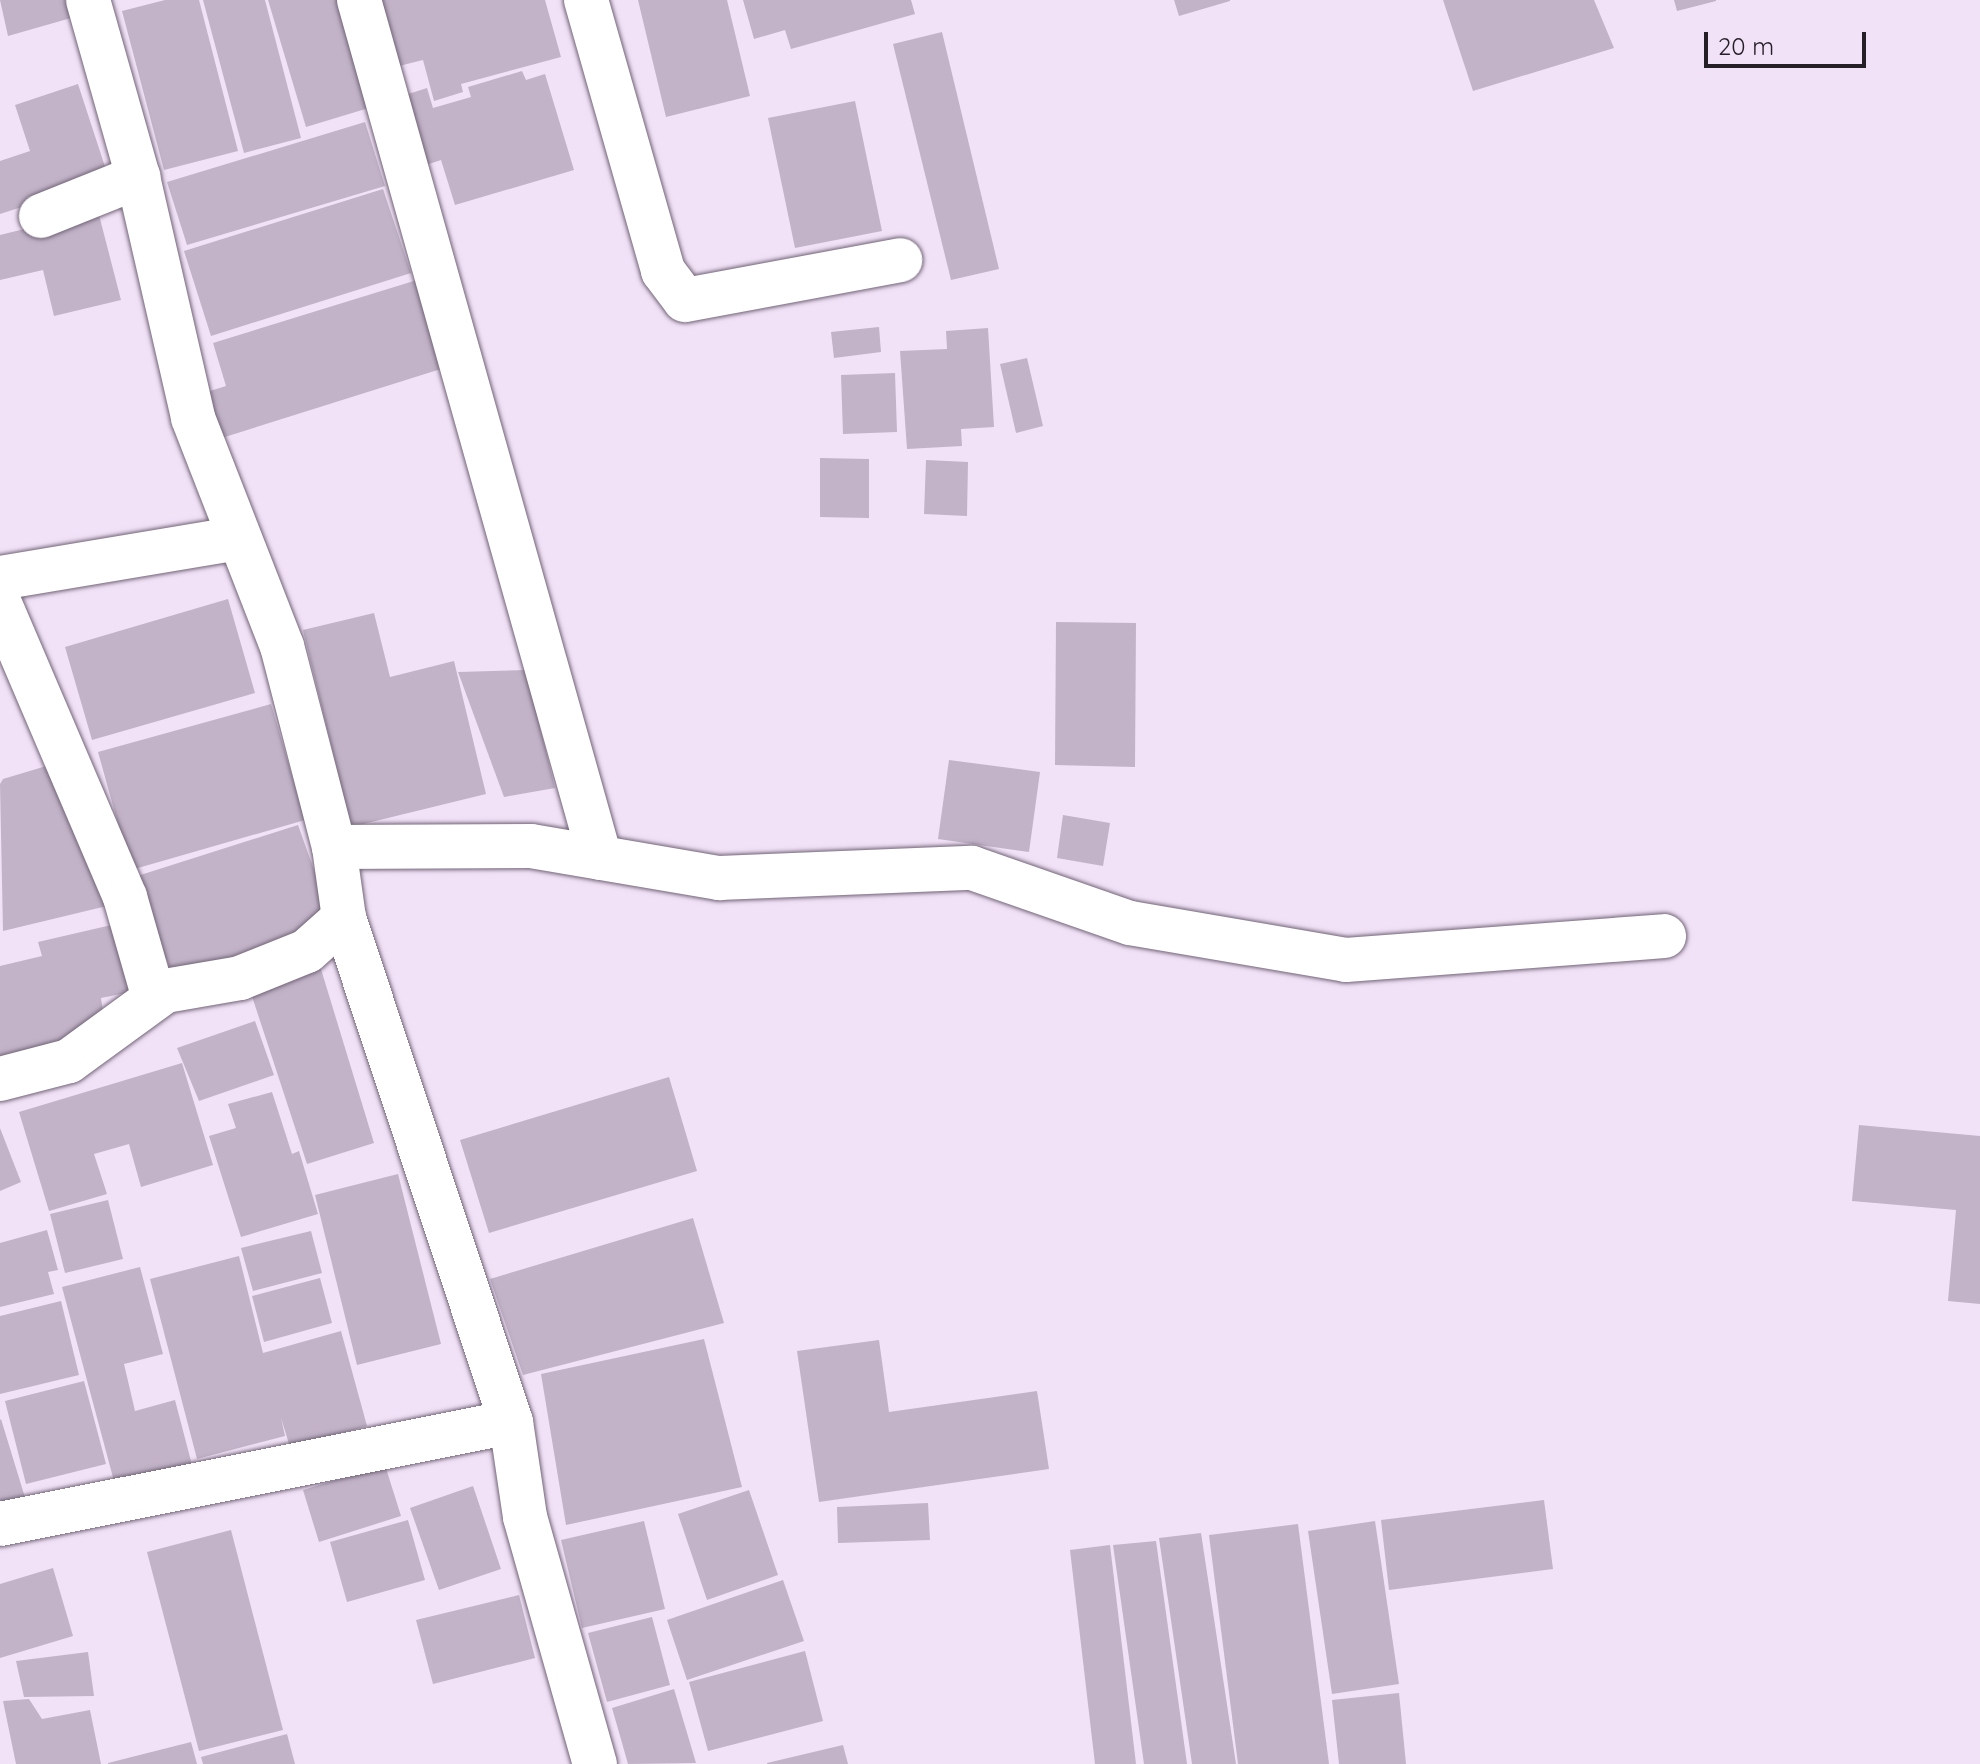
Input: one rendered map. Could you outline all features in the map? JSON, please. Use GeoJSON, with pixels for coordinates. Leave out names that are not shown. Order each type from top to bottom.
{"type":"FeatureCollection","features":[{"type":"Feature","properties":{"kind":"street"},"geometry":{"type":"LineString","coordinates":[[88,0],[138,177],[193,418],[282,646],[334,847],[344,918],[511,1422],[525,1517],[595,1764]]}},
{"type":"Feature","properties":{"kind":"street"},"geometry":{"type":"LineString","coordinates":[[359,0],[600,858]]}},
{"type":"Feature","properties":{"kind":"street"},"geometry":{"type":"LineString","coordinates":[[586,0],[663,271],[685,300],[900,260]]}},
{"type":"Feature","properties":{"kind":"street"},"geometry":{"type":"LineString","coordinates":[[41,216],[138,177]]}},
{"type":"Feature","properties":{"kind":"street"},"geometry":{"type":"LineString","coordinates":[[0,578],[238,538]]}},
{"type":"Feature","properties":{"kind":"street"},"geometry":{"type":"LineString","coordinates":[[0,604],[125,897],[154,998]]}},
{"type":"Feature","properties":{"kind":"street"},"geometry":{"type":"LineString","coordinates":[[334,847],[531,846],[719,878],[972,868],[1130,923],[1346,960],[1664,936]]}},
{"type":"Feature","properties":{"kind":"street"},"geometry":{"type":"LineString","coordinates":[[0,1079],[69,1061],[118,1031],[165,991],[240,978],[307,951],[344,918]]}},
{"type":"Feature","properties":{"kind":"street"},"geometry":{"type":"LineString","coordinates":[[0,1524],[511,1422]]}},
{"type":"Feature","properties":{"kind":"building"},"geometry":{"type":"Polygon","coordinates":[[[0,0],[66,0],[71,18],[8,36],[0,0]]]}},
{"type":"Feature","properties":{"kind":"building"},"geometry":{"type":"Polygon","coordinates":[[[165,0],[199,0],[238,151],[164,170],[122,11],[165,0]]]}},
{"type":"Feature","properties":{"kind":"building"},"geometry":{"type":"Polygon","coordinates":[[[203,0],[265,0],[301,138],[244,153],[203,0]]]}},
{"type":"Feature","properties":{"kind":"building"},"geometry":{"type":"Polygon","coordinates":[[[268,0],[340,0],[372,107],[306,127],[268,0]]]}},
{"type":"Feature","properties":{"kind":"building"},"geometry":{"type":"Polygon","coordinates":[[[377,0],[545,0],[561,57],[461,84],[463,92],[434,101],[423,60],[395,67],[377,0]]]}},
{"type":"Feature","properties":{"kind":"building"},"geometry":{"type":"Polygon","coordinates":[[[638,0],[727,0],[750,96],[666,117],[638,0]]]}},
{"type":"Feature","properties":{"kind":"building"},"geometry":{"type":"Polygon","coordinates":[[[743,0],[911,0],[915,14],[791,49],[785,30],[754,39],[743,0]]]}},
{"type":"Feature","properties":{"kind":"building"},"geometry":{"type":"Polygon","coordinates":[[[1174,0],[1230,0],[1230,1],[1179,16],[1174,0]]]}},
{"type":"Feature","properties":{"kind":"building"},"geometry":{"type":"Polygon","coordinates":[[[1443,0],[1594,0],[1614,48],[1473,91],[1443,0]]]}},
{"type":"Feature","properties":{"kind":"building"},"geometry":{"type":"Polygon","coordinates":[[[1674,0],[1716,0],[1716,1],[1677,11],[1674,0]]]}},
{"type":"Feature","properties":{"kind":"building"},"geometry":{"type":"Polygon","coordinates":[[[942,32],[999,269],[951,280],[893,44],[942,32]]]}},
{"type":"Feature","properties":{"kind":"building"},"geometry":{"type":"Polygon","coordinates":[[[522,71],[526,80],[545,74],[574,170],[455,205],[441,160],[423,166],[402,96],[427,88],[433,108],[471,97],[468,87],[522,71]]]}},
{"type":"Feature","properties":{"kind":"building"},"geometry":{"type":"Polygon","coordinates":[[[78,84],[109,179],[0,214],[0,161],[30,151],[15,105],[78,84]]]}},
{"type":"Feature","properties":{"kind":"building"},"geometry":{"type":"Polygon","coordinates":[[[855,101],[882,231],[795,248],[768,118],[855,101]]]}},
{"type":"Feature","properties":{"kind":"building"},"geometry":{"type":"Polygon","coordinates":[[[365,122],[385,186],[187,245],[167,182],[365,122]]]}},
{"type":"Feature","properties":{"kind":"building"},"geometry":{"type":"Polygon","coordinates":[[[383,189],[411,273],[211,336],[184,251],[383,189]]]}},
{"type":"Feature","properties":{"kind":"building"},"geometry":{"type":"Polygon","coordinates":[[[98,211],[121,300],[54,316],[43,270],[0,280],[0,235],[98,211]]]}},
{"type":"Feature","properties":{"kind":"building"},"geometry":{"type":"Polygon","coordinates":[[[417,280],[444,368],[209,442],[194,396],[226,386],[213,343],[417,280]]]}},
{"type":"Feature","properties":{"kind":"building"},"geometry":{"type":"Polygon","coordinates":[[[879,327],[881,352],[834,358],[831,332],[879,327]]]}},
{"type":"Feature","properties":{"kind":"building"},"geometry":{"type":"Polygon","coordinates":[[[988,328],[994,427],[961,429],[962,446],[907,449],[900,351],[947,349],[946,331],[988,328]]]}},
{"type":"Feature","properties":{"kind":"building"},"geometry":{"type":"Polygon","coordinates":[[[1027,358],[1043,426],[1016,433],[1000,364],[1027,358]]]}},
{"type":"Feature","properties":{"kind":"building"},"geometry":{"type":"Polygon","coordinates":[[[895,373],[897,432],[843,434],[841,375],[895,373]]]}},
{"type":"Feature","properties":{"kind":"building"},"geometry":{"type":"Polygon","coordinates":[[[820,458],[869,459],[869,518],[820,517],[820,458]]]}},
{"type":"Feature","properties":{"kind":"building"},"geometry":{"type":"Polygon","coordinates":[[[926,460],[968,462],[967,516],[924,514],[926,460]]]}},
{"type":"Feature","properties":{"kind":"building"},"geometry":{"type":"Polygon","coordinates":[[[228,599],[255,693],[92,740],[65,647],[228,599]]]}},
{"type":"Feature","properties":{"kind":"building"},"geometry":{"type":"Polygon","coordinates":[[[374,613],[390,677],[454,661],[486,794],[351,827],[303,630],[374,613]]]}},
{"type":"Feature","properties":{"kind":"building"},"geometry":{"type":"Polygon","coordinates":[[[1056,622],[1136,623],[1135,767],[1055,765],[1056,622]]]}},
{"type":"Feature","properties":{"kind":"building"},"geometry":{"type":"Polygon","coordinates":[[[526,670],[555,788],[504,797],[458,672],[526,670]]]}},
{"type":"Feature","properties":{"kind":"building"},"geometry":{"type":"Polygon","coordinates":[[[271,704],[305,820],[131,870],[98,752],[271,704]]]}},
{"type":"Feature","properties":{"kind":"building"},"geometry":{"type":"Polygon","coordinates":[[[949,760],[1040,772],[1029,852],[938,839],[949,760]]]}},
{"type":"Feature","properties":{"kind":"building"},"geometry":{"type":"Polygon","coordinates":[[[63,761],[111,905],[3,931],[0,784],[3,779],[63,761]]]}},
{"type":"Feature","properties":{"kind":"building"},"geometry":{"type":"Polygon","coordinates":[[[1063,815],[1110,823],[1103,866],[1057,858],[1063,815]]]}},
{"type":"Feature","properties":{"kind":"building"},"geometry":{"type":"Polygon","coordinates":[[[298,825],[334,926],[173,975],[131,878],[298,825]]]}},
{"type":"Feature","properties":{"kind":"building"},"geometry":{"type":"Polygon","coordinates":[[[120,923],[136,991],[101,998],[106,1031],[0,1059],[0,966],[42,956],[38,942],[120,923]]]}},
{"type":"Feature","properties":{"kind":"building"},"geometry":{"type":"Polygon","coordinates":[[[317,956],[374,1143],[307,1164],[246,978],[317,956]]]}},
{"type":"Feature","properties":{"kind":"building"},"geometry":{"type":"Polygon","coordinates":[[[255,1021],[274,1075],[199,1101],[177,1048],[255,1021]]]}},
{"type":"Feature","properties":{"kind":"building"},"geometry":{"type":"Polygon","coordinates":[[[182,1063],[213,1165],[141,1187],[129,1144],[94,1154],[107,1194],[49,1211],[19,1112],[182,1063]]]}},
{"type":"Feature","properties":{"kind":"building"},"geometry":{"type":"Polygon","coordinates":[[[669,1077],[697,1171],[489,1233],[460,1140],[669,1077]]]}},
{"type":"Feature","properties":{"kind":"building"},"geometry":{"type":"Polygon","coordinates":[[[272,1092],[292,1154],[299,1151],[318,1214],[241,1237],[209,1136],[236,1128],[228,1104],[272,1092]]]}},
{"type":"Feature","properties":{"kind":"building"},"geometry":{"type":"Polygon","coordinates":[[[1859,1125],[1980,1136],[1980,1304],[1948,1301],[1956,1210],[1852,1201],[1859,1125]]]}},
{"type":"Feature","properties":{"kind":"building"},"geometry":{"type":"Polygon","coordinates":[[[0,1128],[21,1182],[0,1191],[0,1128]]]}},
{"type":"Feature","properties":{"kind":"building"},"geometry":{"type":"Polygon","coordinates":[[[398,1174],[441,1344],[357,1365],[315,1195],[398,1174]]]}},
{"type":"Feature","properties":{"kind":"building"},"geometry":{"type":"Polygon","coordinates":[[[108,1200],[123,1259],[65,1273],[50,1214],[108,1200]]]}},
{"type":"Feature","properties":{"kind":"building"},"geometry":{"type":"Polygon","coordinates":[[[693,1218],[724,1323],[523,1375],[490,1279],[693,1218]]]}},
{"type":"Feature","properties":{"kind":"building"},"geometry":{"type":"Polygon","coordinates":[[[47,1230],[58,1270],[48,1272],[54,1294],[0,1307],[0,1243],[47,1230]]]}},
{"type":"Feature","properties":{"kind":"building"},"geometry":{"type":"Polygon","coordinates":[[[311,1231],[322,1273],[253,1291],[241,1248],[311,1231]]]}},
{"type":"Feature","properties":{"kind":"building"},"geometry":{"type":"Polygon","coordinates":[[[239,1256],[263,1353],[341,1331],[367,1426],[290,1447],[281,1418],[285,1436],[197,1459],[150,1279],[239,1256]]]}},
{"type":"Feature","properties":{"kind":"building"},"geometry":{"type":"Polygon","coordinates":[[[140,1267],[163,1354],[124,1364],[135,1411],[175,1400],[192,1465],[115,1485],[62,1287],[140,1267]]]}},
{"type":"Feature","properties":{"kind":"building"},"geometry":{"type":"Polygon","coordinates":[[[320,1278],[332,1323],[264,1342],[252,1296],[320,1278]]]}},
{"type":"Feature","properties":{"kind":"building"},"geometry":{"type":"Polygon","coordinates":[[[61,1301],[79,1375],[0,1394],[0,1316],[61,1301]]]}},
{"type":"Feature","properties":{"kind":"building"},"geometry":{"type":"Polygon","coordinates":[[[704,1339],[742,1487],[566,1525],[541,1374],[704,1339]]]}},
{"type":"Feature","properties":{"kind":"building"},"geometry":{"type":"Polygon","coordinates":[[[879,1340],[889,1412],[1037,1391],[1049,1469],[819,1502],[797,1351],[879,1340]]]}},
{"type":"Feature","properties":{"kind":"building"},"geometry":{"type":"Polygon","coordinates":[[[84,1381],[106,1464],[26,1484],[5,1401],[84,1381]]]}},
{"type":"Feature","properties":{"kind":"building"},"geometry":{"type":"Polygon","coordinates":[[[0,1420],[27,1504],[0,1512],[0,1420]]]}},
{"type":"Feature","properties":{"kind":"building"},"geometry":{"type":"Polygon","coordinates":[[[385,1465],[401,1516],[319,1542],[303,1490],[385,1465]]]}},
{"type":"Feature","properties":{"kind":"building"},"geometry":{"type":"Polygon","coordinates":[[[473,1486],[501,1569],[439,1590],[410,1508],[473,1486]]]}},
{"type":"Feature","properties":{"kind":"building"},"geometry":{"type":"Polygon","coordinates":[[[749,1490],[778,1575],[707,1600],[678,1514],[749,1490]]]}},
{"type":"Feature","properties":{"kind":"building"},"geometry":{"type":"Polygon","coordinates":[[[1544,1500],[1553,1569],[1389,1590],[1381,1520],[1544,1500]]]}},
{"type":"Feature","properties":{"kind":"building"},"geometry":{"type":"Polygon","coordinates":[[[928,1503],[930,1540],[838,1543],[837,1507],[928,1503]]]}},
{"type":"Feature","properties":{"kind":"building"},"geometry":{"type":"Polygon","coordinates":[[[408,1520],[425,1580],[347,1602],[330,1542],[408,1520]]]}},
{"type":"Feature","properties":{"kind":"building"},"geometry":{"type":"Polygon","coordinates":[[[644,1521],[665,1609],[582,1628],[561,1540],[644,1521]]]}},
{"type":"Feature","properties":{"kind":"building"},"geometry":{"type":"Polygon","coordinates":[[[1375,1521],[1399,1684],[1332,1694],[1308,1531],[1375,1521]]]}},
{"type":"Feature","properties":{"kind":"building"},"geometry":{"type":"Polygon","coordinates":[[[1298,1524],[1329,1764],[1238,1764],[1209,1535],[1298,1524]]]}},
{"type":"Feature","properties":{"kind":"building"},"geometry":{"type":"Polygon","coordinates":[[[231,1530],[283,1730],[199,1751],[147,1552],[231,1530]]]}},
{"type":"Feature","properties":{"kind":"building"},"geometry":{"type":"Polygon","coordinates":[[[1201,1533],[1236,1764],[1192,1764],[1159,1538],[1201,1533]]]}},
{"type":"Feature","properties":{"kind":"building"},"geometry":{"type":"Polygon","coordinates":[[[1156,1541],[1187,1764],[1144,1764],[1113,1545],[1156,1541]]]}},
{"type":"Feature","properties":{"kind":"building"},"geometry":{"type":"Polygon","coordinates":[[[1110,1545],[1136,1764],[1095,1764],[1070,1550],[1110,1545]]]}},
{"type":"Feature","properties":{"kind":"building"},"geometry":{"type":"Polygon","coordinates":[[[53,1568],[73,1636],[0,1658],[0,1584],[53,1568]]]}},
{"type":"Feature","properties":{"kind":"building"},"geometry":{"type":"Polygon","coordinates":[[[783,1580],[804,1641],[687,1680],[667,1620],[783,1580]]]}},
{"type":"Feature","properties":{"kind":"building"},"geometry":{"type":"Polygon","coordinates":[[[519,1595],[535,1658],[433,1684],[416,1620],[519,1595]]]}},
{"type":"Feature","properties":{"kind":"building"},"geometry":{"type":"Polygon","coordinates":[[[652,1617],[670,1685],[607,1702],[588,1633],[652,1617]]]}},
{"type":"Feature","properties":{"kind":"building"},"geometry":{"type":"Polygon","coordinates":[[[805,1651],[823,1721],[708,1751],[689,1682],[805,1651]]]}},
{"type":"Feature","properties":{"kind":"building"},"geometry":{"type":"Polygon","coordinates":[[[88,1652],[94,1696],[24,1697],[16,1661],[88,1652]]]}},
{"type":"Feature","properties":{"kind":"building"},"geometry":{"type":"Polygon","coordinates":[[[674,1689],[696,1763],[628,1764],[612,1708],[674,1689]]]}},
{"type":"Feature","properties":{"kind":"building"},"geometry":{"type":"Polygon","coordinates":[[[1399,1693],[1406,1764],[1339,1764],[1332,1700],[1399,1693]]]}},
{"type":"Feature","properties":{"kind":"building"},"geometry":{"type":"Polygon","coordinates":[[[29,1699],[42,1719],[90,1710],[101,1764],[16,1764],[3,1701],[29,1699]]]}},
{"type":"Feature","properties":{"kind":"building"},"geometry":{"type":"Polygon","coordinates":[[[287,1734],[295,1764],[203,1764],[201,1757],[287,1734]]]}},
{"type":"Feature","properties":{"kind":"building"},"geometry":{"type":"Polygon","coordinates":[[[191,1742],[197,1764],[108,1764],[108,1763],[191,1742]]]}},
{"type":"Feature","properties":{"kind":"building"},"geometry":{"type":"Polygon","coordinates":[[[843,1745],[848,1764],[767,1764],[767,1763],[843,1745]]]}}]}
